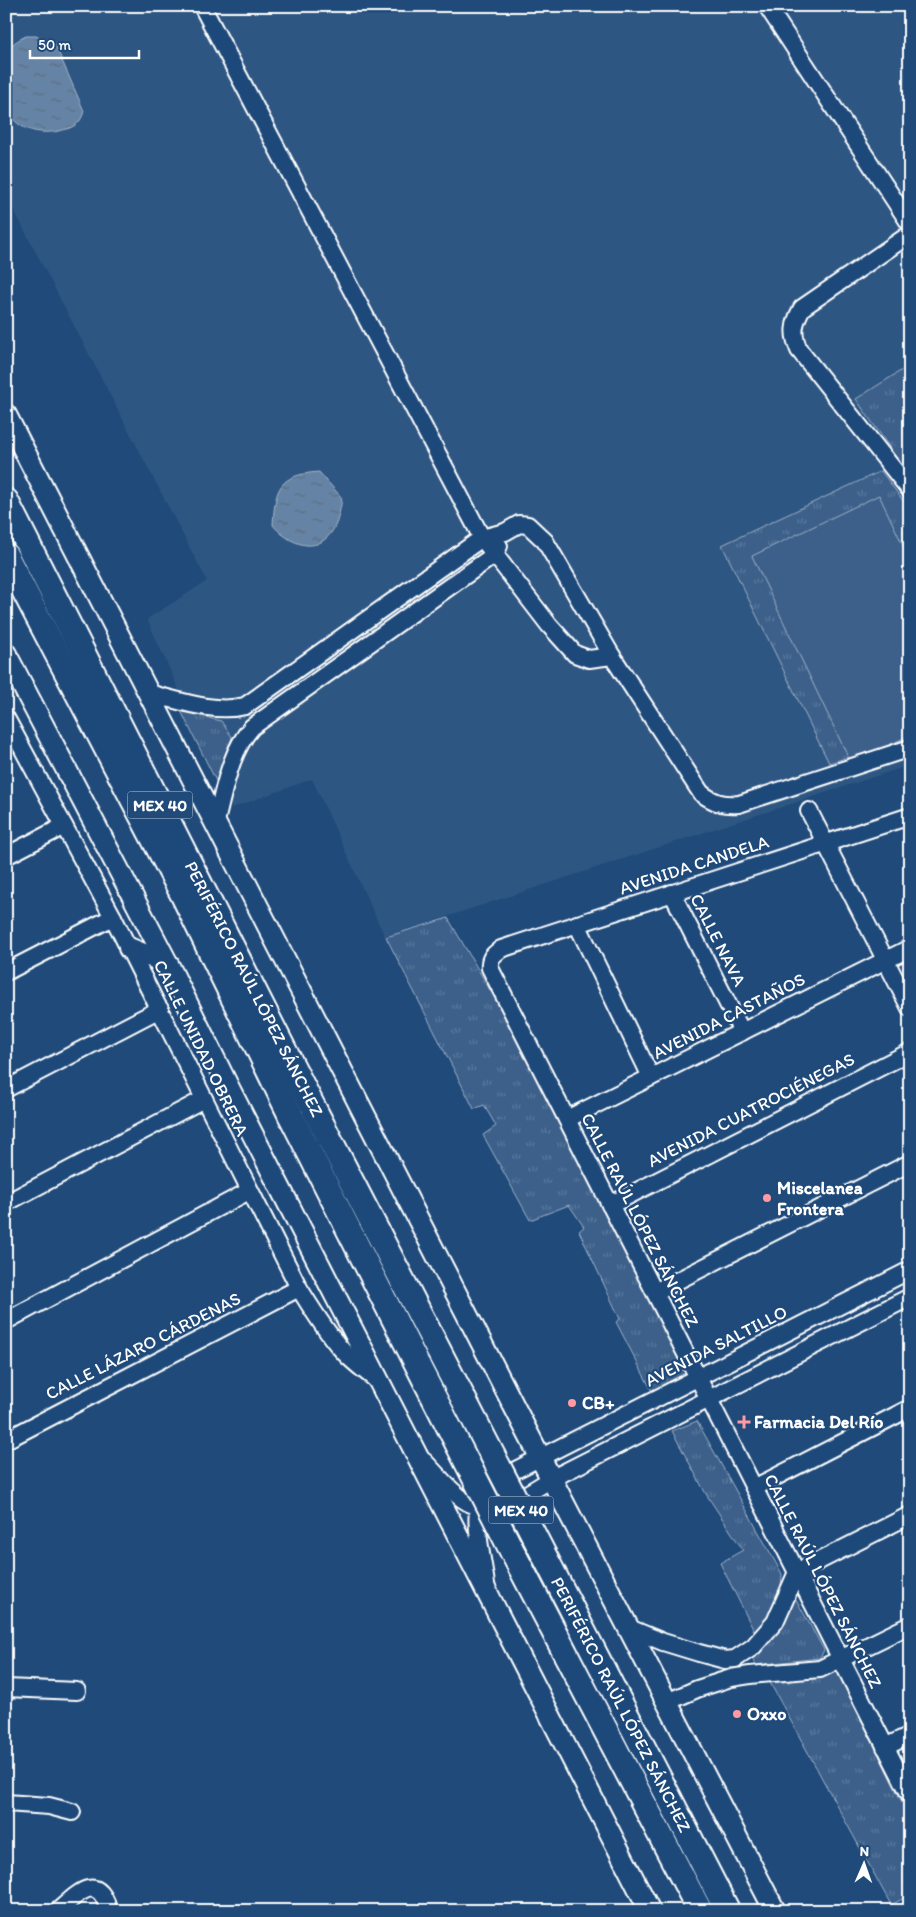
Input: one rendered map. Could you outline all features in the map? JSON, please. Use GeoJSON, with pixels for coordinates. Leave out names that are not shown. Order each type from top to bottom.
{"type":"FeatureCollection","features":[{"type":"Feature","properties":{"kind":"highway","name":"PERIFÉRICO RAÚL LÓPEZ SÁNCHEZ"},"geometry":{"type":"LineString","coordinates":[[6,501],[314,1109],[727,1911]]}},
{"type":"Feature","properties":{"kind":"highway","name":"PERIFÉRICO RAÚL LÓPEZ SÁNCHEZ"},"geometry":{"type":"LineString","coordinates":[[6,556],[183,895],[291,1116],[513,1553],[700,1911]]}},
{"type":"Feature","properties":{"kind":"main road"},"geometry":{"type":"LineString","coordinates":[[6,415],[551,1479],[775,1911]]}},
{"type":"Feature","properties":{"kind":"main road"},"geometry":{"type":"LineString","coordinates":[[6,654],[168,964],[228,1086],[650,1911]]}},
{"type":"Feature","properties":{"kind":"main road"},"geometry":{"type":"LineString","coordinates":[[129,948],[168,964]]}},
{"type":"Feature","properties":{"kind":"street"},"geometry":{"type":"LineString","coordinates":[[202,6],[482,538],[549,625],[575,654],[589,659],[612,656]]}},
{"type":"Feature","properties":{"kind":"street"},"geometry":{"type":"LineString","coordinates":[[767,6],[910,224]]}},
{"type":"Feature","properties":{"kind":"street"},"geometry":{"type":"LineString","coordinates":[[910,234],[802,308],[796,318],[793,330],[799,350],[910,490]]}},
{"type":"Feature","properties":{"kind":"street"},"geometry":{"type":"LineString","coordinates":[[148,693],[196,704],[232,708],[252,702],[482,538],[505,532],[519,524],[528,524],[545,541],[612,656],[701,793],[718,803],[726,805],[739,804],[910,748]]}},
{"type":"Feature","properties":{"kind":"street"},"geometry":{"type":"LineString","coordinates":[[215,825],[240,744],[252,727],[494,555],[505,532]]}},
{"type":"Feature","properties":{"kind":"street"},"geometry":{"type":"LineString","coordinates":[[273,687],[285,704]]}},
{"type":"Feature","properties":{"kind":"street","name":"CALLE UNIDAD OBRERA"},"geometry":{"type":"LineString","coordinates":[[6,718],[11,740],[64,826],[113,917],[299,1288],[325,1329],[342,1351],[378,1380]]}},
{"type":"Feature","properties":{"kind":"street"},"geometry":{"type":"LineString","coordinates":[[809,811],[910,1008]]}},
{"type":"Feature","properties":{"kind":"street","name":"AVENIDA CANDELA"},"geometry":{"type":"LineString","coordinates":[[492,956],[500,949],[910,816]]}},
{"type":"Feature","properties":{"kind":"street"},"geometry":{"type":"LineString","coordinates":[[6,856],[64,826]]}},
{"type":"Feature","properties":{"kind":"street","name":"CALLE NAVA"},"geometry":{"type":"LineString","coordinates":[[672,893],[742,1032]]}},
{"type":"Feature","properties":{"kind":"street"},"geometry":{"type":"LineString","coordinates":[[6,972],[113,917]]}},
{"type":"Feature","properties":{"kind":"street"},"geometry":{"type":"LineString","coordinates":[[577,924],[651,1077]]}},
{"type":"Feature","properties":{"kind":"street","name":"AVENIDA CASTAÑOS"},"geometry":{"type":"LineString","coordinates":[[567,1120],[910,948]]}},
{"type":"Feature","properties":{"kind":"street","name":"CALLE RAÚL LÓPEZ SÁNCHEZ"},"geometry":{"type":"LineString","coordinates":[[492,956],[490,968],[910,1795]]}},
{"type":"Feature","properties":{"kind":"street"},"geometry":{"type":"LineString","coordinates":[[6,1090],[160,1009]]}},
{"type":"Feature","properties":{"kind":"street","name":"AVENIDA CUATROCIÉNEGAS"},"geometry":{"type":"LineString","coordinates":[[610,1205],[910,1052]]}},
{"type":"Feature","properties":{"kind":"street"},"geometry":{"type":"LineString","coordinates":[[6,1203],[204,1098]]}},
{"type":"Feature","properties":{"kind":"street"},"geometry":{"type":"LineString","coordinates":[[654,1292],[910,1163]]}},
{"type":"Feature","properties":{"kind":"street"},"geometry":{"type":"LineString","coordinates":[[6,1320],[249,1191]]}},
{"type":"Feature","properties":{"kind":"street","name":"AVENIDA SALTILLO"},"geometry":{"type":"LineString","coordinates":[[540,1457],[910,1270]]}},
{"type":"Feature","properties":{"kind":"street","name":"CALLE LÁZARO CÁRDENAS"},"geometry":{"type":"LineString","coordinates":[[6,1440],[299,1288]]}},
{"type":"Feature","properties":{"kind":"street"},"geometry":{"type":"LineString","coordinates":[[414,1450],[461,1499],[478,1507],[497,1509],[551,1479],[910,1297]]}},
{"type":"Feature","properties":{"kind":"street"},"geometry":{"type":"LineString","coordinates":[[754,1488],[910,1408]]}},
{"type":"Feature","properties":{"kind":"street"},"geometry":{"type":"LineString","coordinates":[[488,1596],[479,1534],[478,1499],[484,1486],[540,1457]]}},
{"type":"Feature","properties":{"kind":"street"},"geometry":{"type":"LineString","coordinates":[[628,1628],[663,1642],[699,1653],[725,1660],[736,1659],[752,1647],[774,1622],[797,1572],[910,1515]]}},
{"type":"Feature","properties":{"kind":"street"},"geometry":{"type":"LineString","coordinates":[[667,1702],[697,1688],[731,1678],[820,1669],[910,1625]]}},
{"type":"Feature","properties":{"kind":"street"},"geometry":{"type":"LineString","coordinates":[[6,1688],[77,1691]]}},
{"type":"Feature","properties":{"kind":"street"},"geometry":{"type":"LineString","coordinates":[[885,1747],[910,1735]]}},
{"type":"Feature","properties":{"kind":"street"},"geometry":{"type":"LineString","coordinates":[[6,1803],[49,1806],[72,1812]]}},
{"type":"Feature","properties":{"kind":"street"},"geometry":{"type":"LineString","coordinates":[[58,1911],[78,1893],[91,1888],[96,1889],[103,1895],[109,1911]]}},
{"type":"Feature","properties":{"kind":"shaded area"},"geometry":{"type":"Polygon","coordinates":[[[6,6],[910,6],[910,765],[385,937],[312,779],[232,808],[147,619],[207,581],[6,195],[6,6]]]}},
{"type":"Feature","properties":{"kind":"green space"},"geometry":{"type":"Polygon","coordinates":[[[910,365],[910,477],[856,399],[910,365]]]}},
{"type":"Feature","properties":{"kind":"green space"},"geometry":{"type":"Polygon","coordinates":[[[881,471],[910,510],[910,738],[829,763],[722,545],[881,471]]]}},
{"type":"Feature","properties":{"kind":"green space"},"geometry":{"type":"Polygon","coordinates":[[[879,495],[910,560],[910,735],[851,763],[752,556],[879,495]]]}},
{"type":"Feature","properties":{"kind":"green space"},"geometry":{"type":"Polygon","coordinates":[[[181,711],[221,721],[232,737],[217,783],[181,711]]]}},
{"type":"Feature","properties":{"kind":"green space"},"geometry":{"type":"Polygon","coordinates":[[[448,918],[504,1014],[685,1372],[684,1380],[654,1395],[616,1322],[620,1319],[579,1231],[584,1227],[569,1205],[530,1220],[483,1135],[496,1126],[484,1105],[474,1109],[386,937],[448,918]]]}},
{"type":"Feature","properties":{"kind":"green space"},"geometry":{"type":"Polygon","coordinates":[[[697,1421],[782,1574],[774,1606],[755,1633],[720,1563],[743,1550],[706,1494],[672,1431],[697,1421]]]}},
{"type":"Feature","properties":{"kind":"green space"},"geometry":{"type":"Polygon","coordinates":[[[793,1594],[824,1650],[820,1658],[755,1665],[752,1658],[759,1652],[793,1594]]]}},
{"type":"Feature","properties":{"kind":"green space"},"geometry":{"type":"Polygon","coordinates":[[[837,1669],[910,1819],[910,1895],[891,1905],[768,1679],[837,1669]]]}},
{"type":"Feature","properties":{"kind":"water"},"geometry":{"type":"Polygon","coordinates":[[[26,36],[36,36],[54,42],[84,111],[81,119],[74,126],[54,132],[37,132],[21,126],[9,113],[6,104],[7,54],[13,44],[26,36]]]}},
{"type":"Feature","properties":{"kind":"water"},"geometry":{"type":"Polygon","coordinates":[[[319,472],[342,498],[340,509],[332,532],[324,540],[318,544],[304,545],[283,535],[273,525],[275,501],[282,485],[287,480],[295,476],[319,472]]]}},
{"type":"Feature","properties":{"kind":"place","name":"Miscelanea Frontera"},"geometry":{"type":"Point","coordinates":[767,1198]}},
{"type":"Feature","properties":{"kind":"place","name":"CB+"},"geometry":{"type":"Point","coordinates":[572,1403]}},
{"type":"Feature","properties":{"kind":"place","name":"Farmacia Del Río"},"geometry":{"type":"Point","coordinates":[744,1422]}},
{"type":"Feature","properties":{"kind":"place","name":"Oxxo"},"geometry":{"type":"Point","coordinates":[737,1714]}}]}
